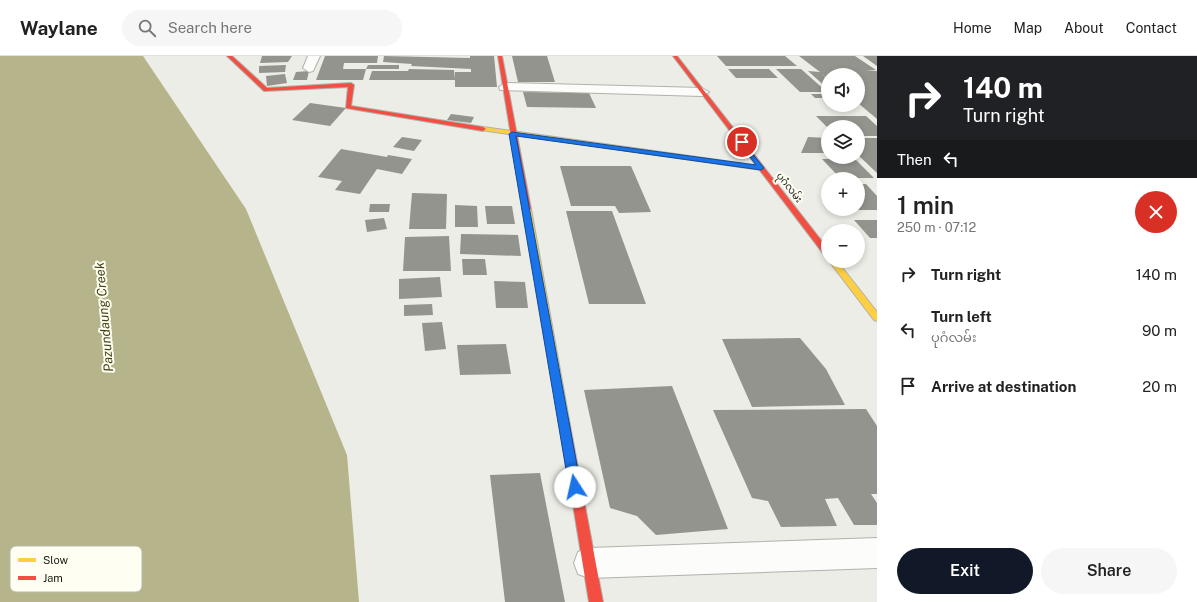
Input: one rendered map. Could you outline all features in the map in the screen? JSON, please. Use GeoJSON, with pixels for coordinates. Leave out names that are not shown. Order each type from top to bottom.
{"type":"FeatureCollection","features":[{"type":"Feature","properties":{"kind":"street"},"geometry":{"type":"LineString","coordinates":[[229,56],[266,90],[351,85],[348,107],[512,134],[761,168]]}},
{"type":"Feature","properties":{"kind":"street"},"geometry":{"type":"LineString","coordinates":[[309,68],[314,56]]}},
{"type":"Feature","properties":{"kind":"street"},"geometry":{"type":"LineString","coordinates":[[500,56],[512,134],[596,602]]}},
{"type":"Feature","properties":{"kind":"street","name":"ပုဂံလမ်း"},"geometry":{"type":"LineString","coordinates":[[675,56],[821,245]]}},
{"type":"Feature","properties":{"kind":"street"},"geometry":{"type":"LineString","coordinates":[[505,86],[702,92]]}},
{"type":"Feature","properties":{"kind":"street"},"geometry":{"type":"LineString","coordinates":[[838,268],[877,318]]}},
{"type":"Feature","properties":{"kind":"street"},"geometry":{"type":"LineString","coordinates":[[589,563],[877,553]]}},
{"type":"Feature","properties":{"kind":"water","name":"Pazundaung Creek"},"geometry":{"type":"Polygon","coordinates":[[[0,56],[143,56],[246,209],[347,455],[359,602],[0,602],[0,56]]]}},
{"type":"Feature","properties":{"kind":"building"},"geometry":{"type":"Polygon","coordinates":[[[262,56],[292,56],[288,62],[260,63],[262,56]]]}},
{"type":"Feature","properties":{"kind":"building"},"geometry":{"type":"Polygon","coordinates":[[[325,56],[378,56],[377,63],[344,63],[343,69],[366,69],[363,80],[316,80],[325,56]]]}},
{"type":"Feature","properties":{"kind":"building"},"geometry":{"type":"Polygon","coordinates":[[[384,56],[470,58],[470,56],[494,56],[497,87],[455,87],[455,80],[369,80],[372,71],[408,71],[409,69],[454,70],[455,79],[455,72],[471,72],[471,69],[411,66],[412,64],[383,62],[384,56]]]}},
{"type":"Feature","properties":{"kind":"building"},"geometry":{"type":"Polygon","coordinates":[[[512,56],[547,56],[555,82],[518,82],[512,56]]]}},
{"type":"Feature","properties":{"kind":"building"},"geometry":{"type":"Polygon","coordinates":[[[717,56],[785,56],[797,66],[726,66],[717,56]]]}},
{"type":"Feature","properties":{"kind":"building"},"geometry":{"type":"Polygon","coordinates":[[[799,56],[855,56],[876,70],[866,71],[877,71],[877,119],[865,109],[865,68],[821,68],[821,83],[808,71],[820,72],[799,56]]]}},
{"type":"Feature","properties":{"kind":"building"},"geometry":{"type":"Polygon","coordinates":[[[863,56],[877,56],[877,66],[863,56]]]}},
{"type":"Feature","properties":{"kind":"building"},"geometry":{"type":"Polygon","coordinates":[[[286,65],[285,72],[259,73],[259,66],[286,65]]]}},
{"type":"Feature","properties":{"kind":"building"},"geometry":{"type":"Polygon","coordinates":[[[368,65],[399,65],[399,69],[366,69],[368,65]]]}},
{"type":"Feature","properties":{"kind":"building"},"geometry":{"type":"Polygon","coordinates":[[[728,69],[769,69],[778,78],[736,78],[728,69]]]}},
{"type":"Feature","properties":{"kind":"building"},"geometry":{"type":"Polygon","coordinates":[[[776,69],[801,69],[821,87],[821,92],[800,92],[776,69]]]}},
{"type":"Feature","properties":{"kind":"building"},"geometry":{"type":"Polygon","coordinates":[[[309,71],[307,80],[293,80],[296,72],[309,71]]]}},
{"type":"Feature","properties":{"kind":"building"},"geometry":{"type":"Polygon","coordinates":[[[285,74],[287,83],[267,86],[266,76],[285,74]]]}},
{"type":"Feature","properties":{"kind":"building"},"geometry":{"type":"Polygon","coordinates":[[[523,92],[589,93],[596,108],[527,107],[523,92]]]}},
{"type":"Feature","properties":{"kind":"building"},"geometry":{"type":"Polygon","coordinates":[[[811,94],[821,94],[821,98],[815,98],[811,94]]]}},
{"type":"Feature","properties":{"kind":"building"},"geometry":{"type":"Polygon","coordinates":[[[310,103],[346,108],[330,126],[292,120],[310,103]]]}},
{"type":"Feature","properties":{"kind":"building"},"geometry":{"type":"Polygon","coordinates":[[[451,114],[474,117],[471,123],[447,120],[451,114]]]}},
{"type":"Feature","properties":{"kind":"building"},"geometry":{"type":"Polygon","coordinates":[[[816,116],[866,116],[877,126],[877,136],[865,136],[865,120],[821,121],[816,116]]]}},
{"type":"Feature","properties":{"kind":"building"},"geometry":{"type":"Polygon","coordinates":[[[402,137],[422,140],[414,151],[393,147],[402,137]]]}},
{"type":"Feature","properties":{"kind":"building"},"geometry":{"type":"Polygon","coordinates":[[[808,137],[821,138],[821,153],[801,153],[808,137]]]}},
{"type":"Feature","properties":{"kind":"building"},"geometry":{"type":"Polygon","coordinates":[[[865,138],[877,138],[877,173],[865,162],[865,138]]]}},
{"type":"Feature","properties":{"kind":"building"},"geometry":{"type":"Polygon","coordinates":[[[341,149],[387,157],[388,155],[412,159],[402,174],[377,169],[360,194],[335,190],[342,181],[318,177],[341,149]]]}},
{"type":"Feature","properties":{"kind":"building"},"geometry":{"type":"Polygon","coordinates":[[[827,164],[860,164],[874,178],[865,178],[865,172],[834,172],[827,164]]]}},
{"type":"Feature","properties":{"kind":"building"},"geometry":{"type":"Polygon","coordinates":[[[560,166],[631,166],[651,212],[619,213],[615,206],[571,206],[560,166]]]}},
{"type":"Feature","properties":{"kind":"building"},"geometry":{"type":"Polygon","coordinates":[[[865,184],[877,196],[877,210],[865,210],[865,184]]]}},
{"type":"Feature","properties":{"kind":"building"},"geometry":{"type":"Polygon","coordinates":[[[412,193],[447,194],[446,229],[409,229],[412,193]]]}},
{"type":"Feature","properties":{"kind":"building"},"geometry":{"type":"Polygon","coordinates":[[[370,204],[390,204],[389,212],[369,212],[370,204]]]}},
{"type":"Feature","properties":{"kind":"building"},"geometry":{"type":"Polygon","coordinates":[[[455,205],[477,206],[478,227],[455,227],[455,205]]]}},
{"type":"Feature","properties":{"kind":"building"},"geometry":{"type":"Polygon","coordinates":[[[485,206],[512,206],[515,224],[487,224],[485,206]]]}},
{"type":"Feature","properties":{"kind":"building"},"geometry":{"type":"Polygon","coordinates":[[[566,211],[612,211],[646,304],[589,304],[566,211]]]}},
{"type":"Feature","properties":{"kind":"building"},"geometry":{"type":"Polygon","coordinates":[[[384,218],[387,229],[367,232],[365,220],[384,218]]]}},
{"type":"Feature","properties":{"kind":"building"},"geometry":{"type":"Polygon","coordinates":[[[854,220],[877,220],[877,238],[870,238],[865,232],[865,224],[858,224],[854,220]]]}},
{"type":"Feature","properties":{"kind":"building"},"geometry":{"type":"Polygon","coordinates":[[[461,234],[518,235],[521,256],[460,254],[461,234]]]}},
{"type":"Feature","properties":{"kind":"building"},"geometry":{"type":"Polygon","coordinates":[[[449,236],[451,271],[403,271],[405,237],[449,236]]]}},
{"type":"Feature","properties":{"kind":"building"},"geometry":{"type":"Polygon","coordinates":[[[462,259],[485,259],[487,275],[463,275],[462,259]]]}},
{"type":"Feature","properties":{"kind":"building"},"geometry":{"type":"Polygon","coordinates":[[[440,277],[442,297],[399,299],[399,279],[440,277]]]}},
{"type":"Feature","properties":{"kind":"building"},"geometry":{"type":"Polygon","coordinates":[[[494,281],[525,282],[528,308],[496,308],[494,281]]]}},
{"type":"Feature","properties":{"kind":"building"},"geometry":{"type":"Polygon","coordinates":[[[432,304],[433,315],[404,316],[404,305],[432,304]]]}},
{"type":"Feature","properties":{"kind":"building"},"geometry":{"type":"Polygon","coordinates":[[[442,322],[446,349],[425,351],[422,323],[442,322]]]}},
{"type":"Feature","properties":{"kind":"building"},"geometry":{"type":"Polygon","coordinates":[[[800,338],[826,369],[845,405],[752,407],[722,339],[800,338]]]}},
{"type":"Feature","properties":{"kind":"building"},"geometry":{"type":"Polygon","coordinates":[[[506,344],[511,374],[460,375],[457,345],[506,344]]]}},
{"type":"Feature","properties":{"kind":"building"},"geometry":{"type":"Polygon","coordinates":[[[672,386],[728,529],[656,535],[637,516],[610,508],[584,390],[672,386]]]}},
{"type":"Feature","properties":{"kind":"building"},"geometry":{"type":"Polygon","coordinates":[[[866,409],[877,426],[877,494],[871,494],[877,503],[877,525],[854,525],[838,498],[825,499],[837,526],[781,527],[768,501],[752,498],[713,410],[866,409]]]}},
{"type":"Feature","properties":{"kind":"building"},"geometry":{"type":"Polygon","coordinates":[[[540,473],[565,602],[505,602],[490,475],[540,473]]]}},
{"type":"Feature","properties":{"kind":"traffic: slow"},"geometry":{"type":"LineString","coordinates":[[483,129],[761,168]]}},
{"type":"Feature","properties":{"kind":"traffic: slow"},"geometry":{"type":"LineString","coordinates":[[527,209],[564,420]]}},
{"type":"Feature","properties":{"kind":"traffic: slow"},"geometry":{"type":"LineString","coordinates":[[838,268],[877,318]]}},
{"type":"Feature","properties":{"kind":"traffic: jam"},"geometry":{"type":"LineString","coordinates":[[229,56],[266,90],[351,85],[348,107],[483,129]]}},
{"type":"Feature","properties":{"kind":"traffic: jam"},"geometry":{"type":"LineString","coordinates":[[500,56],[527,209]]}},
{"type":"Feature","properties":{"kind":"traffic: jam"},"geometry":{"type":"LineString","coordinates":[[675,56],[821,245]]}},
{"type":"Feature","properties":{"kind":"traffic: jam"},"geometry":{"type":"LineString","coordinates":[[564,420],[596,602]]}},
{"type":"Feature","properties":{"kind":"route"},"geometry":{"type":"LineString","coordinates":[[575,487],[512,134],[761,168],[742,142]]}}]}
